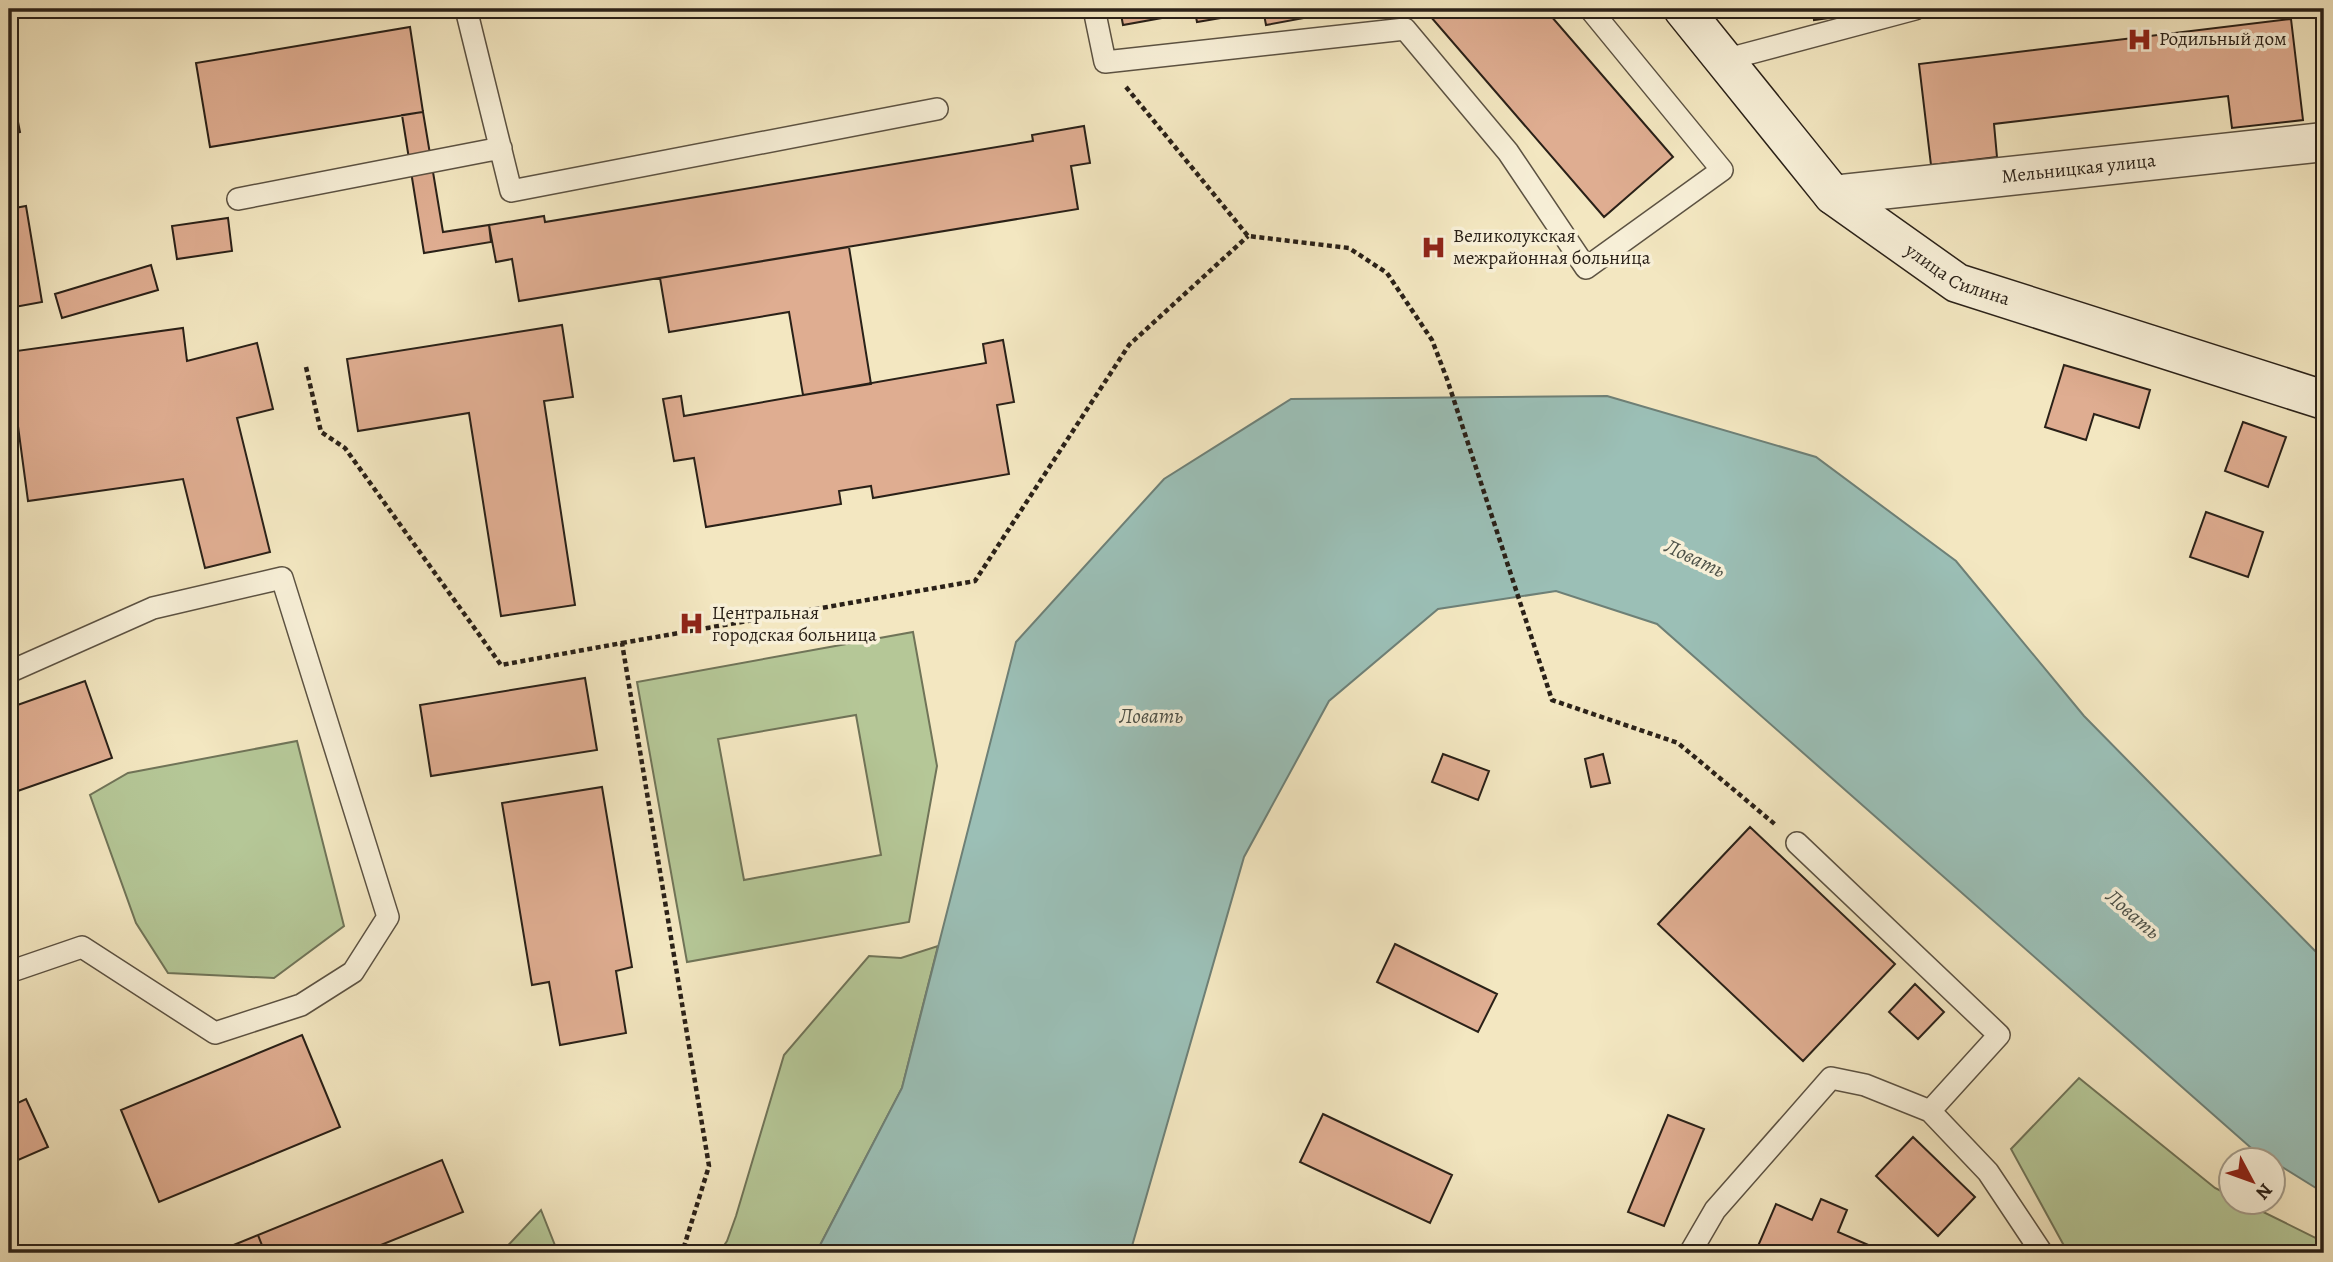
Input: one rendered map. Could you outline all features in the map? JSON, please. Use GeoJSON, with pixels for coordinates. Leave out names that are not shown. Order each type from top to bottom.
{"type":"FeatureCollection","features":[{"type":"Feature","properties":{"kind":"street","name":"улица Силина"},"geometry":{"type":"LineString","coordinates":[[1683,9],[1833,195],[1957,283],[2324,400]]}},
{"type":"Feature","properties":{"kind":"street","name":"Мельницкая улица"},"geometry":{"type":"LineString","coordinates":[[1833,195],[2324,142]]}},
{"type":"Feature","properties":{"kind":"lane"},"geometry":{"type":"LineString","coordinates":[[466,9],[511,191],[937,109]]}},
{"type":"Feature","properties":{"kind":"lane"},"geometry":{"type":"LineString","coordinates":[[1094,9],[1105,62],[1405,29],[1508,152],[1586,268],[1722,170],[1590,9]]}},
{"type":"Feature","properties":{"kind":"lane"},"geometry":{"type":"LineString","coordinates":[[1724,60],[1915,9]]}},
{"type":"Feature","properties":{"kind":"lane"},"geometry":{"type":"LineString","coordinates":[[238,199],[501,148]]}},
{"type":"Feature","properties":{"kind":"lane"},"geometry":{"type":"LineString","coordinates":[[9,672],[153,608],[282,578],[388,917],[353,972],[301,1005],[215,1033],[82,947],[9,972]]}},
{"type":"Feature","properties":{"kind":"lane"},"geometry":{"type":"LineString","coordinates":[[1797,843],[1999,1035],[1930,1111]]}},
{"type":"Feature","properties":{"kind":"lane"},"geometry":{"type":"LineString","coordinates":[[1690,1253],[1715,1210],[1831,1078],[1865,1085],[1930,1111],[1988,1172],[2042,1253]]}},
{"type":"Feature","properties":{"kind":"path"},"geometry":{"type":"LineString","coordinates":[[1105,62],[1248,236],[1349,248],[1387,273],[1432,341],[1447,379],[1552,700],[1678,743],[1797,843]]}},
{"type":"Feature","properties":{"kind":"path"},"geometry":{"type":"LineString","coordinates":[[306,367],[321,432],[345,448],[501,665],[975,581],[1129,345],[1248,236]]}},
{"type":"Feature","properties":{"kind":"path"},"geometry":{"type":"LineString","coordinates":[[622,643],[709,1166],[682,1253]]}},
{"type":"Feature","properties":{"kind":"green space"},"geometry":{"type":"Polygon","coordinates":[[[913,632],[937,766],[909,922],[687,962],[637,682],[913,632]],[[856,715],[718,739],[744,880],[881,855],[856,715]]]}},
{"type":"Feature","properties":{"kind":"green space"},"geometry":{"type":"Polygon","coordinates":[[[297,741],[344,926],[274,978],[168,973],[136,923],[90,795],[128,773],[297,741]]]}},
{"type":"Feature","properties":{"kind":"green space"},"geometry":{"type":"Polygon","coordinates":[[[938,946],[902,1088],[816,1253],[719,1253],[727,1241],[736,1216],[784,1055],[869,956],[901,958],[938,946]]]}},
{"type":"Feature","properties":{"kind":"green space"},"geometry":{"type":"Polygon","coordinates":[[[2079,1078],[2218,1190],[2218,1216],[2271,1216],[2324,1242],[2324,1253],[2068,1253],[2011,1149],[2079,1078]]]}},
{"type":"Feature","properties":{"kind":"green space"},"geometry":{"type":"Polygon","coordinates":[[[541,1210],[558,1253],[501,1253],[541,1210]]]}},
{"type":"Feature","properties":{"kind":"water","name":"Ловать"},"geometry":{"type":"Polygon","coordinates":[[[1607,396],[1816,457],[1956,561],[2084,716],[2324,960],[2324,1193],[2288,1171],[2288,1146],[2249,1146],[1657,624],[1556,591],[1438,609],[1329,701],[1244,857],[1130,1253],[816,1253],[902,1088],[1016,642],[1164,479],[1291,399],[1607,396]]]}},
{"type":"Feature","properties":{"kind":"building"},"geometry":{"type":"Polygon","coordinates":[[[1120,9],[1226,9],[1227,17],[1197,22],[1195,12],[1123,25],[1120,9]]]}},
{"type":"Feature","properties":{"kind":"building"},"geometry":{"type":"Polygon","coordinates":[[[1263,9],[1302,9],[1304,18],[1266,25],[1263,9]]]}},
{"type":"Feature","properties":{"kind":"building"},"geometry":{"type":"Polygon","coordinates":[[[1424,9],[1545,9],[1673,157],[1604,217],[1424,9]]]}},
{"type":"Feature","properties":{"kind":"building"},"geometry":{"type":"Polygon","coordinates":[[[1813,9],[1878,9],[1879,11],[1814,20],[1813,9]]]}},
{"type":"Feature","properties":{"kind":"building"},"geometry":{"type":"Polygon","coordinates":[[[2291,19],[2303,120],[2232,128],[2228,96],[1994,124],[1997,157],[1931,165],[1919,64],[2291,19]]]}},
{"type":"Feature","properties":{"kind":"building"},"geometry":{"type":"Polygon","coordinates":[[[410,27],[423,112],[210,147],[196,63],[410,27]]]}},
{"type":"Feature","properties":{"kind":"building"},"geometry":{"type":"Polygon","coordinates":[[[9,76],[20,132],[9,135],[9,76]]]}},
{"type":"Feature","properties":{"kind":"building"},"geometry":{"type":"Polygon","coordinates":[[[423,112],[443,232],[489,225],[491,242],[424,253],[402,115],[423,112]]]}},
{"type":"Feature","properties":{"kind":"building"},"geometry":{"type":"Polygon","coordinates":[[[1084,126],[1090,163],[1071,166],[1078,209],[519,301],[512,259],[496,262],[489,225],[544,216],[545,222],[1033,141],[1032,135],[1084,126]]]}},
{"type":"Feature","properties":{"kind":"building"},"geometry":{"type":"Polygon","coordinates":[[[26,206],[42,302],[9,308],[9,209],[26,206]]]}},
{"type":"Feature","properties":{"kind":"building"},"geometry":{"type":"Polygon","coordinates":[[[228,218],[232,251],[177,259],[172,226],[228,218]]]}},
{"type":"Feature","properties":{"kind":"building"},"geometry":{"type":"Polygon","coordinates":[[[849,247],[871,384],[803,395],[789,312],[669,332],[660,278],[849,247]]]}},
{"type":"Feature","properties":{"kind":"building"},"geometry":{"type":"Polygon","coordinates":[[[151,265],[158,290],[62,318],[55,294],[151,265]]]}},
{"type":"Feature","properties":{"kind":"building"},"geometry":{"type":"Polygon","coordinates":[[[562,325],[573,397],[544,401],[575,605],[501,616],[469,413],[358,431],[347,359],[562,325]]]}},
{"type":"Feature","properties":{"kind":"building"},"geometry":{"type":"Polygon","coordinates":[[[183,328],[187,361],[257,343],[273,409],[237,418],[270,552],[205,568],[183,479],[28,501],[9,359],[9,352],[183,328]]]}},
{"type":"Feature","properties":{"kind":"building"},"geometry":{"type":"Polygon","coordinates":[[[1003,340],[1014,402],[997,405],[1009,474],[873,498],[871,486],[839,491],[841,504],[706,527],[694,458],[674,461],[663,399],[681,396],[684,416],[986,363],[983,344],[1003,340]]]}},
{"type":"Feature","properties":{"kind":"building"},"geometry":{"type":"Polygon","coordinates":[[[2064,365],[2150,390],[2139,428],[2094,414],[2086,440],[2045,427],[2064,365]]]}},
{"type":"Feature","properties":{"kind":"building"},"geometry":{"type":"Polygon","coordinates":[[[2243,422],[2286,437],[2268,487],[2225,471],[2243,422]]]}},
{"type":"Feature","properties":{"kind":"building"},"geometry":{"type":"Polygon","coordinates":[[[2206,512],[2263,532],[2248,577],[2190,557],[2206,512]]]}},
{"type":"Feature","properties":{"kind":"building"},"geometry":{"type":"Polygon","coordinates":[[[585,678],[597,750],[431,776],[420,705],[585,678]]]}},
{"type":"Feature","properties":{"kind":"building"},"geometry":{"type":"Polygon","coordinates":[[[85,681],[112,758],[9,794],[9,708],[85,681]]]}},
{"type":"Feature","properties":{"kind":"building"},"geometry":{"type":"Polygon","coordinates":[[[1443,754],[1489,771],[1478,800],[1432,782],[1443,754]]]}},
{"type":"Feature","properties":{"kind":"building"},"geometry":{"type":"Polygon","coordinates":[[[1603,754],[1610,783],[1591,787],[1585,759],[1603,754]]]}},
{"type":"Feature","properties":{"kind":"building"},"geometry":{"type":"Polygon","coordinates":[[[602,787],[632,967],[616,971],[626,1033],[560,1045],[549,982],[532,985],[502,803],[602,787]]]}},
{"type":"Feature","properties":{"kind":"building"},"geometry":{"type":"Polygon","coordinates":[[[1750,827],[1895,964],[1803,1061],[1658,924],[1750,827]]]}},
{"type":"Feature","properties":{"kind":"building"},"geometry":{"type":"Polygon","coordinates":[[[1395,944],[1497,994],[1478,1032],[1377,982],[1395,944]]]}},
{"type":"Feature","properties":{"kind":"building"},"geometry":{"type":"Polygon","coordinates":[[[1915,984],[1944,1012],[1918,1039],[1889,1012],[1915,984]]]}},
{"type":"Feature","properties":{"kind":"building"},"geometry":{"type":"Polygon","coordinates":[[[302,1035],[340,1127],[159,1202],[121,1110],[302,1035]]]}},
{"type":"Feature","properties":{"kind":"building"},"geometry":{"type":"Polygon","coordinates":[[[26,1099],[48,1147],[9,1164],[9,1107],[26,1099]]]}},
{"type":"Feature","properties":{"kind":"building"},"geometry":{"type":"Polygon","coordinates":[[[1323,1114],[1452,1175],[1430,1223],[1300,1162],[1323,1114]]]}},
{"type":"Feature","properties":{"kind":"building"},"geometry":{"type":"Polygon","coordinates":[[[1668,1115],[1704,1129],[1664,1226],[1628,1212],[1668,1115]]]}},
{"type":"Feature","properties":{"kind":"building"},"geometry":{"type":"Polygon","coordinates":[[[1913,1137],[1975,1197],[1938,1236],[1876,1176],[1913,1137]]]}},
{"type":"Feature","properties":{"kind":"building"},"geometry":{"type":"Polygon","coordinates":[[[442,1160],[463,1212],[361,1253],[265,1253],[258,1235],[442,1160]]]}},
{"type":"Feature","properties":{"kind":"building"},"geometry":{"type":"Polygon","coordinates":[[[1821,1199],[1847,1210],[1838,1232],[1887,1253],[1755,1253],[1776,1204],[1812,1220],[1821,1199]]]}},
{"type":"Feature","properties":{"kind":"building"},"geometry":{"type":"Polygon","coordinates":[[[258,1235],[265,1253],[214,1253],[258,1235]]]}},
{"type":"Feature","properties":{"kind":"place","name":"Родильный дом"},"geometry":{"type":"Point","coordinates":[2139,39]}},
{"type":"Feature","properties":{"kind":"place","name":"Великолукская межрайонная больница"},"geometry":{"type":"Point","coordinates":[1433,247]}},
{"type":"Feature","properties":{"kind":"place","name":"Центральная городская больница"},"geometry":{"type":"Point","coordinates":[692,624]}}]}
